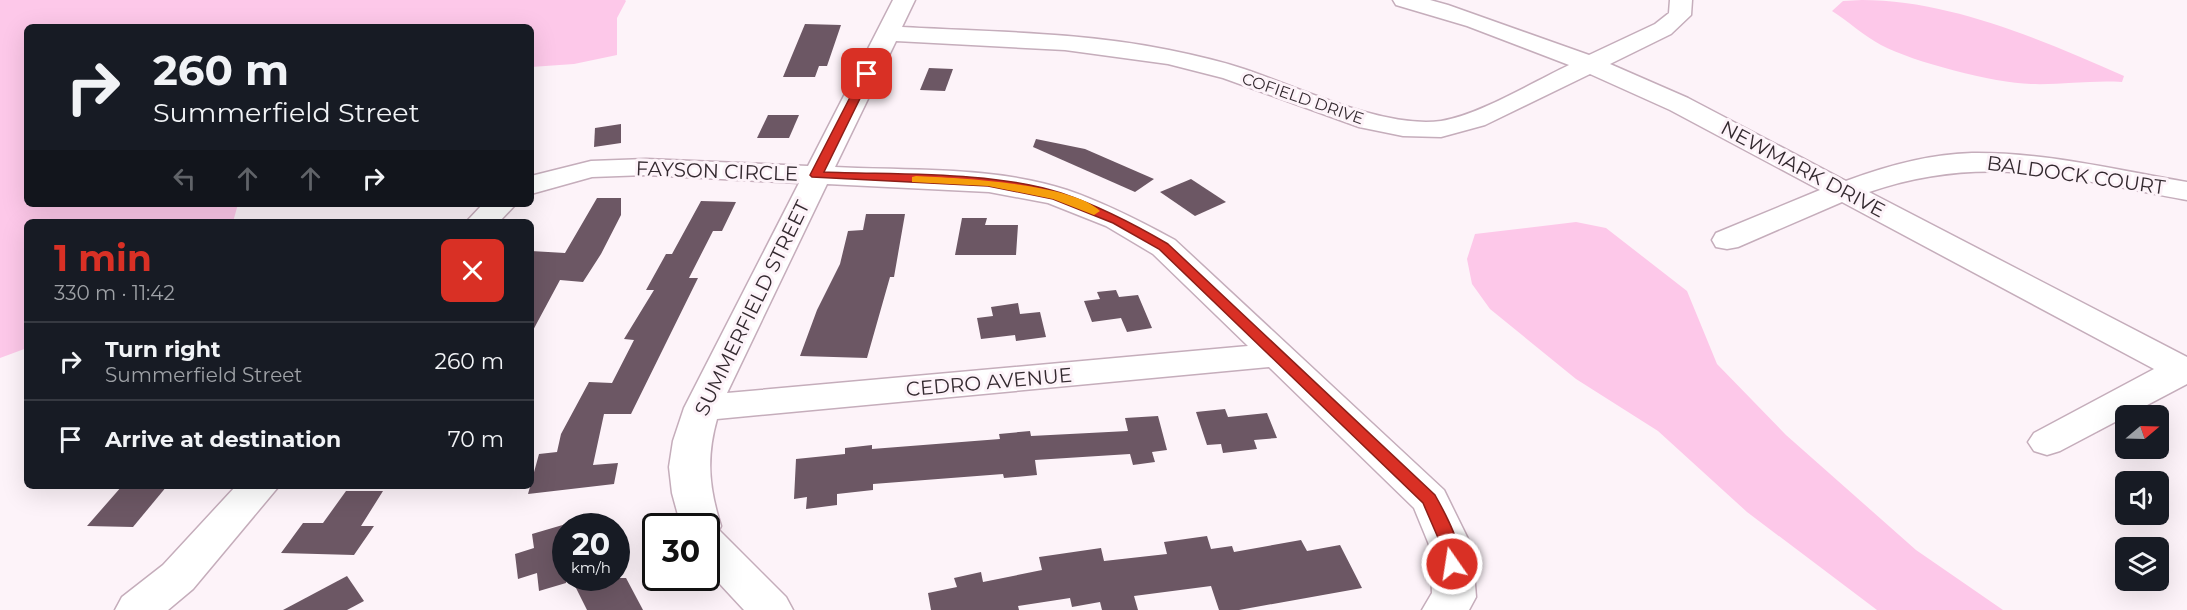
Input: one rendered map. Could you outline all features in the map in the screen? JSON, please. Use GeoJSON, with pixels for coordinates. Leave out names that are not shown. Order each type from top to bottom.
{"type":"FeatureCollection","features":[{"type":"Feature","properties":{"kind":"street","name":"SUMMERFIELD STREET"},"geometry":{"type":"LineString","coordinates":[[697,513],[689,488],[688,451],[702,408],[904,0]]}},
{"type":"Feature","properties":{"kind":"street","name":"NEWMARK DRIVE"},"geometry":{"type":"LineString","coordinates":[[1404,0],[1536,42],[1593,64],[1679,104],[2184,371]]}},
{"type":"Feature","properties":{"kind":"street","name":"COFIELD DRIVE"},"geometry":{"type":"LineString","coordinates":[[887,33],[1065,43],[1168,57],[1232,73],[1368,121],[1402,128],[1441,129],[1476,119],[1663,28],[1680,15],[1681,0]]}},
{"type":"Feature","properties":{"kind":"street","name":"BALDOCK COURT"},"geometry":{"type":"LineString","coordinates":[[1727,240],[1846,192],[1910,170],[1944,164],[1989,161],[2048,168],[2187,191]]}},
{"type":"Feature","properties":{"kind":"street","name":"FAYSON CIRCLE"},"geometry":{"type":"LineString","coordinates":[[534,184],[602,168],[646,167],[988,183],[1056,196],[1117,220],[1164,247],[1430,500],[1451,547],[1454,597],[1444,610]]}},
{"type":"Feature","properties":{"kind":"street"},"geometry":{"type":"LineString","coordinates":[[484,219],[498,207]]}},
{"type":"Feature","properties":{"kind":"street","name":"CEDRO AVENUE"},"geometry":{"type":"LineString","coordinates":[[702,408],[1276,355]]}},
{"type":"Feature","properties":{"kind":"street"},"geometry":{"type":"LineString","coordinates":[[2047,442],[2184,371]]}},
{"type":"Feature","properties":{"kind":"street"},"geometry":{"type":"LineString","coordinates":[[137,610],[178,577],[255,489]]}},
{"type":"Feature","properties":{"kind":"street"},"geometry":{"type":"LineString","coordinates":[[720,557],[771,610]]}},
{"type":"Feature","properties":{"kind":"shaded area"},"geometry":{"type":"Polygon","coordinates":[[[0,0],[626,1],[617,18],[617,55],[574,64],[534,67],[534,24],[24,24],[24,207],[237,207],[234,219],[24,219],[24,349],[0,358],[0,0]]]}},
{"type":"Feature","properties":{"kind":"shaded area"},"geometry":{"type":"Polygon","coordinates":[[[1843,1],[1896,2],[1963,15],[2062,49],[2124,76],[2122,82],[2031,84],[1996,80],[1933,65],[1881,45],[1832,11],[1843,1]]]}},
{"type":"Feature","properties":{"kind":"shaded area"},"geometry":{"type":"Polygon","coordinates":[[[1576,222],[1606,228],[1687,291],[1717,364],[1786,435],[1916,550],[2003,610],[1877,610],[1747,512],[1658,431],[1576,379],[1490,309],[1472,284],[1467,259],[1475,234],[1576,222]]]}},
{"type":"Feature","properties":{"kind":"building"},"geometry":{"type":"Polygon","coordinates":[[[805,24],[841,25],[827,66],[819,66],[815,77],[783,77],[805,24]]]}},
{"type":"Feature","properties":{"kind":"building"},"geometry":{"type":"Polygon","coordinates":[[[929,68],[953,69],[945,91],[920,90],[929,68]]]}},
{"type":"Feature","properties":{"kind":"building"},"geometry":{"type":"Polygon","coordinates":[[[768,115],[799,115],[789,138],[757,138],[768,115]]]}},
{"type":"Feature","properties":{"kind":"building"},"geometry":{"type":"Polygon","coordinates":[[[621,124],[621,143],[594,147],[595,128],[621,124]]]}},
{"type":"Feature","properties":{"kind":"building"},"geometry":{"type":"Polygon","coordinates":[[[1036,139],[1085,149],[1154,179],[1135,192],[1033,147],[1036,139]]]}},
{"type":"Feature","properties":{"kind":"building"},"geometry":{"type":"Polygon","coordinates":[[[1191,179],[1226,202],[1195,216],[1160,192],[1191,179]]]}},
{"type":"Feature","properties":{"kind":"building"},"geometry":{"type":"Polygon","coordinates":[[[597,198],[621,198],[621,215],[601,254],[583,282],[560,280],[534,328],[534,251],[565,253],[597,198]]]}},
{"type":"Feature","properties":{"kind":"building"},"geometry":{"type":"Polygon","coordinates":[[[701,201],[736,202],[722,231],[713,231],[689,278],[698,278],[631,414],[604,414],[593,465],[618,463],[614,484],[528,494],[529,489],[534,489],[534,472],[539,454],[557,452],[561,434],[589,382],[612,383],[634,340],[624,339],[654,290],[646,290],[666,254],[672,254],[701,201]]]}},
{"type":"Feature","properties":{"kind":"building"},"geometry":{"type":"Polygon","coordinates":[[[866,214],[905,214],[894,277],[890,277],[867,358],[800,356],[817,310],[840,264],[848,231],[863,230],[866,214]]]}},
{"type":"Feature","properties":{"kind":"building"},"geometry":{"type":"Polygon","coordinates":[[[962,218],[987,218],[985,225],[1018,225],[1016,255],[955,255],[962,218]]]}},
{"type":"Feature","properties":{"kind":"building"},"geometry":{"type":"Polygon","coordinates":[[[1116,290],[1119,297],[1138,295],[1152,328],[1127,332],[1121,318],[1092,322],[1084,301],[1100,299],[1097,292],[1116,290]]]}},
{"type":"Feature","properties":{"kind":"building"},"geometry":{"type":"Polygon","coordinates":[[[1018,303],[1020,314],[1040,312],[1046,337],[1016,341],[1015,335],[981,339],[977,318],[993,316],[991,307],[1018,303]]]}},
{"type":"Feature","properties":{"kind":"building"},"geometry":{"type":"Polygon","coordinates":[[[1225,409],[1228,417],[1267,413],[1277,438],[1254,440],[1257,449],[1223,453],[1221,444],[1207,445],[1196,412],[1225,409]]]}},
{"type":"Feature","properties":{"kind":"building"},"geometry":{"type":"Polygon","coordinates":[[[1158,416],[1167,450],[1152,452],[1155,462],[1133,465],[1130,454],[1035,460],[1037,475],[1004,478],[1003,474],[873,484],[873,490],[837,494],[837,505],[806,509],[807,497],[794,499],[796,459],[845,454],[845,448],[872,445],[872,449],[1000,439],[999,434],[1030,431],[1031,436],[1128,431],[1125,418],[1158,416]]]}},
{"type":"Feature","properties":{"kind":"building"},"geometry":{"type":"Polygon","coordinates":[[[119,489],[165,489],[133,527],[87,526],[119,489]]]}},
{"type":"Feature","properties":{"kind":"building"},"geometry":{"type":"Polygon","coordinates":[[[346,491],[383,491],[361,526],[374,526],[354,555],[281,553],[303,523],[323,523],[346,491]]]}},
{"type":"Feature","properties":{"kind":"building"},"geometry":{"type":"Polygon","coordinates":[[[552,528],[552,587],[539,591],[537,573],[518,579],[515,554],[534,548],[532,534],[552,528]]]}},
{"type":"Feature","properties":{"kind":"building"},"geometry":{"type":"Polygon","coordinates":[[[1207,536],[1211,549],[1232,546],[1234,552],[1301,540],[1307,551],[1340,545],[1362,588],[1239,610],[1219,610],[1211,586],[1134,596],[1138,610],[1102,610],[1100,602],[1072,607],[1070,598],[1018,606],[1019,610],[931,610],[928,593],[957,587],[954,578],[981,572],[983,582],[1042,570],[1039,557],[1101,548],[1104,561],[1167,554],[1164,542],[1207,536]]]}},
{"type":"Feature","properties":{"kind":"building"},"geometry":{"type":"Polygon","coordinates":[[[347,576],[364,601],[347,610],[283,610],[347,576]]]}},
{"type":"Feature","properties":{"kind":"building"},"geometry":{"type":"Polygon","coordinates":[[[630,586],[643,610],[587,610],[578,591],[630,591],[630,586]]]}},
{"type":"Feature","properties":{"kind":"slow traffic"},"geometry":{"type":"LineString","coordinates":[[916,179],[988,183],[1056,196],[1094,211]]}},
{"type":"Feature","properties":{"kind":"route"},"geometry":{"type":"LineString","coordinates":[[867,74],[816,175],[988,183],[1056,196],[1117,220],[1164,247],[1430,500],[1451,547],[1452,564]]}}]}
